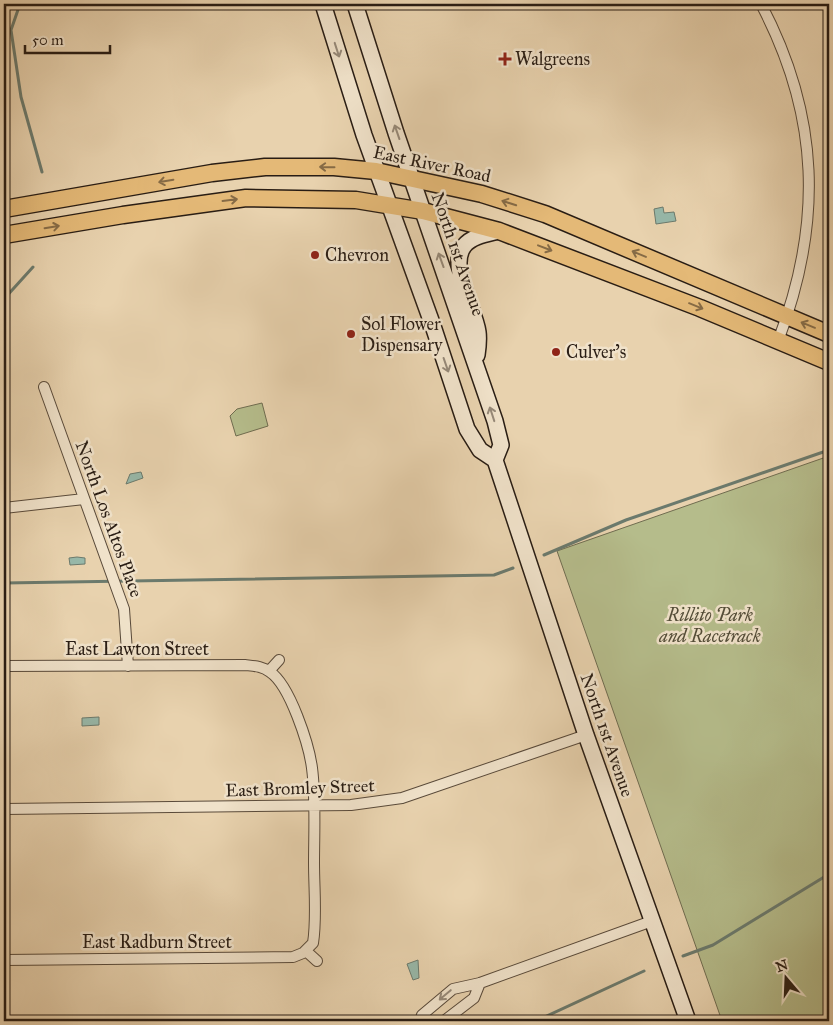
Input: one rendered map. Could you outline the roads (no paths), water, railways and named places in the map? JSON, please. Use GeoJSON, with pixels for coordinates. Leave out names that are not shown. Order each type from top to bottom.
{"type":"FeatureCollection","features":[{"type":"Feature","properties":{"kind":"main road"},"geometry":{"type":"LineString","coordinates":[[323,4],[376,170],[432,323],[467,429],[480,450],[495,460]]}},
{"type":"Feature","properties":{"kind":"main road","name":"North 1st Avenue"},"geometry":{"type":"LineString","coordinates":[[355,4],[477,367],[501,445],[495,460],[586,736],[688,1021]]}},
{"type":"Feature","properties":{"kind":"main road","name":"East River Road"},"geometry":{"type":"LineString","coordinates":[[4,209],[212,173],[256,168],[334,167],[376,170],[482,194],[545,214],[829,334]]}},
{"type":"Feature","properties":{"kind":"main road"},"geometry":{"type":"LineString","coordinates":[[4,235],[123,215],[246,198],[333,198],[388,205],[423,211],[499,231],[700,308],[829,362]]}},
{"type":"Feature","properties":{"kind":"main road"},"geometry":{"type":"LineString","coordinates":[[477,367],[478,332],[458,267],[464,246],[474,238],[499,231]]}},
{"type":"Feature","properties":{"kind":"street"},"geometry":{"type":"LineString","coordinates":[[761,4],[786,56],[804,116],[811,180],[804,248],[787,317],[778,341]]}},
{"type":"Feature","properties":{"kind":"street","name":"North Los Altos Place"},"geometry":{"type":"LineString","coordinates":[[44,387],[124,609],[128,666]]}},
{"type":"Feature","properties":{"kind":"street"},"geometry":{"type":"LineString","coordinates":[[4,508],[84,500]]}},
{"type":"Feature","properties":{"kind":"street"},"geometry":{"type":"LineString","coordinates":[[279,660],[270,671],[282,685],[309,752],[314,806],[314,936],[308,950],[317,961]]}},
{"type":"Feature","properties":{"kind":"street","name":"East Lawton Street"},"geometry":{"type":"LineString","coordinates":[[4,666],[245,665],[260,666],[270,671]]}},
{"type":"Feature","properties":{"kind":"street","name":"East Bromley Street"},"geometry":{"type":"LineString","coordinates":[[4,809],[351,805],[402,798],[586,736]]}},
{"type":"Feature","properties":{"kind":"street"},"geometry":{"type":"LineString","coordinates":[[420,1021],[422,1015],[453,989],[480,983],[652,921]]}},
{"type":"Feature","properties":{"kind":"street","name":"East Radburn Street"},"geometry":{"type":"LineString","coordinates":[[4,960],[279,958],[293,956],[308,950]]}},
{"type":"Feature","properties":{"kind":"street"},"geometry":{"type":"LineString","coordinates":[[444,1021],[474,998],[480,983]]}},
{"type":"Feature","properties":{"kind":"waterway"},"geometry":{"type":"LineString","coordinates":[[20,4],[11,30],[21,97],[42,172]]}},
{"type":"Feature","properties":{"kind":"waterway"},"geometry":{"type":"LineString","coordinates":[[4,299],[33,267]]}},
{"type":"Feature","properties":{"kind":"waterway"},"geometry":{"type":"LineString","coordinates":[[544,555],[626,520],[829,450]]}},
{"type":"Feature","properties":{"kind":"waterway"},"geometry":{"type":"LineString","coordinates":[[4,583],[494,575],[513,568]]}},
{"type":"Feature","properties":{"kind":"waterway"},"geometry":{"type":"LineString","coordinates":[[683,956],[713,945],[829,874]]}},
{"type":"Feature","properties":{"kind":"waterway"},"geometry":{"type":"LineString","coordinates":[[536,1021],[644,971]]}},
{"type":"Feature","properties":{"kind":"place","name":"Walgreens"},"geometry":{"type":"Point","coordinates":[505,59]}},
{"type":"Feature","properties":{"kind":"place","name":"Chevron"},"geometry":{"type":"Point","coordinates":[315,255]}},
{"type":"Feature","properties":{"kind":"place","name":"Sol Flower Dispensary"},"geometry":{"type":"Point","coordinates":[351,334]}},
{"type":"Feature","properties":{"kind":"place","name":"Culver's"},"geometry":{"type":"Point","coordinates":[556,352]}},
{"type":"Feature","properties":{"kind":"park label","name":"Rillito Park and Racetrack"},"geometry":{"type":"Point","coordinates":[710,625]}}]}
